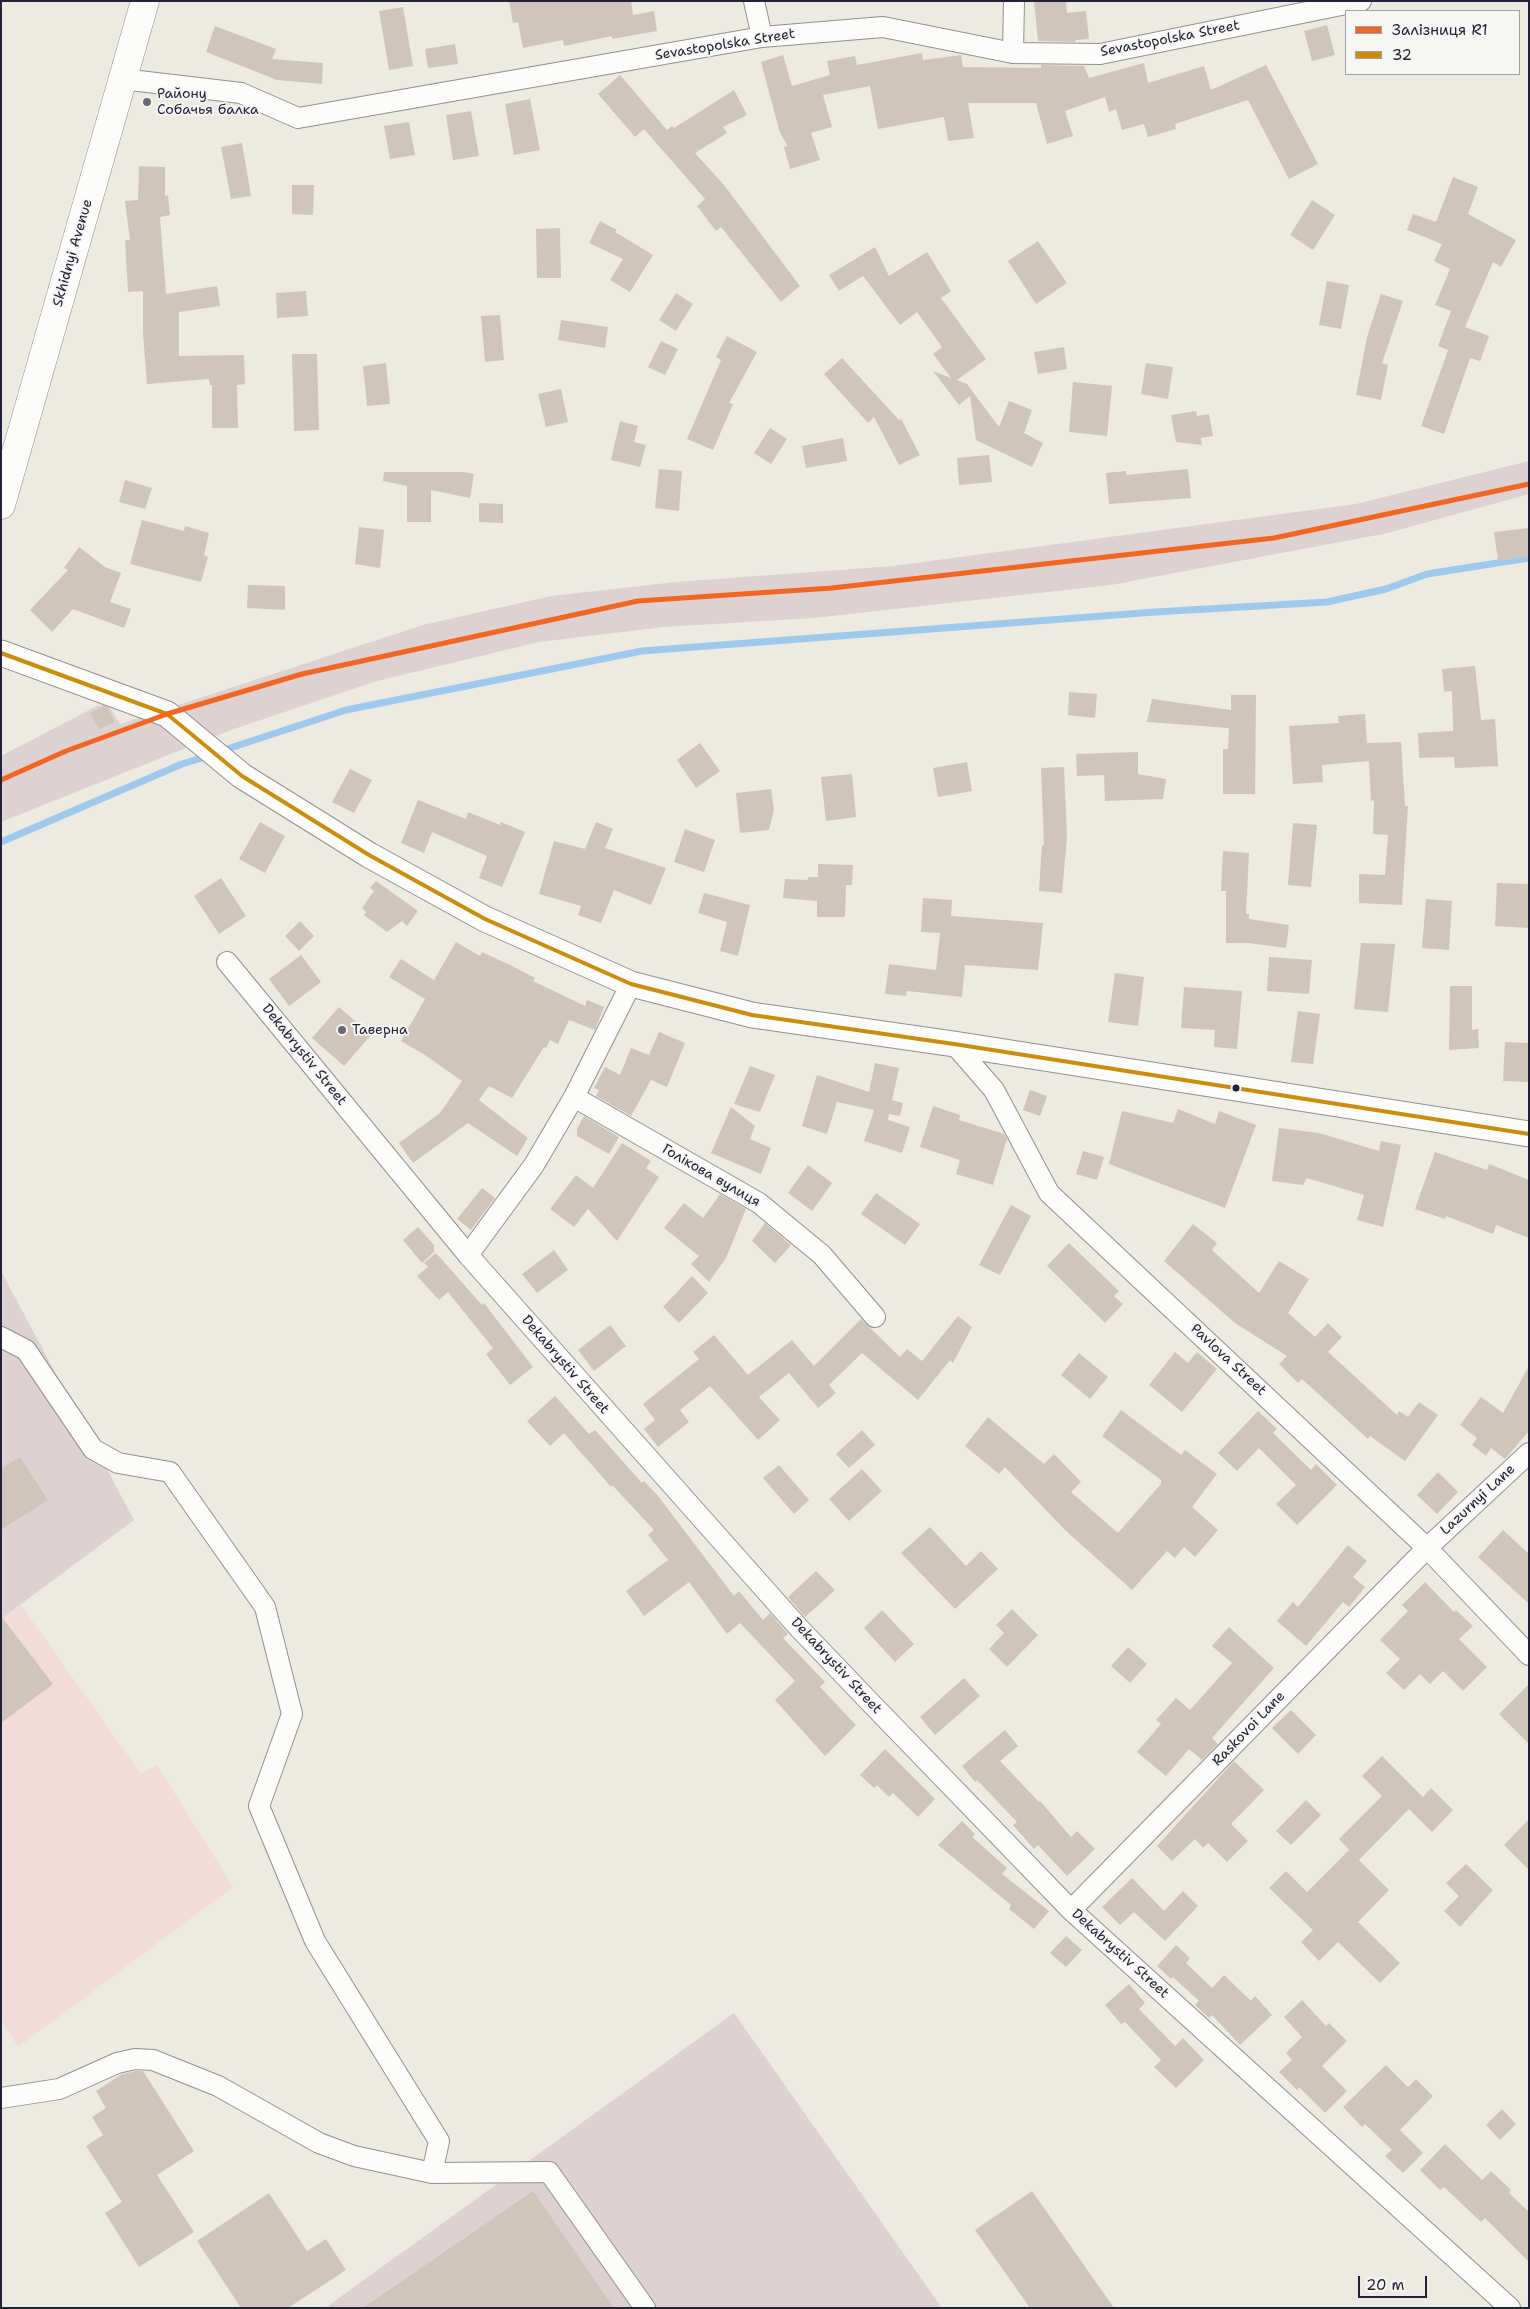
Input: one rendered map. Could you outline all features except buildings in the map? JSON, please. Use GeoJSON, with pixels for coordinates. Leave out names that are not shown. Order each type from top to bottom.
{"type":"FeatureCollection","features":[{"type":"Feature","properties":{"kind":"main road","name":"Skhidnyi Avenue"},"geometry":{"type":"LineString","coordinates":[[1,505],[144,1]]}},
{"type":"Feature","properties":{"kind":"street"},"geometry":{"type":"LineString","coordinates":[[754,1],[762,37]]}},
{"type":"Feature","properties":{"kind":"street"},"geometry":{"type":"LineString","coordinates":[[1013,53],[1014,1]]}},
{"type":"Feature","properties":{"kind":"street","name":"Sevastopolska Street"},"geometry":{"type":"LineString","coordinates":[[122,79],[241,93],[298,118],[762,37],[883,27],[1013,53],[1100,54],[1361,1]]}},
{"type":"Feature","properties":{"kind":"street"},"geometry":{"type":"LineString","coordinates":[[1,653],[167,714],[242,776],[369,856],[485,920],[631,984],[752,1015],[954,1044],[1529,1134]]}},
{"type":"Feature","properties":{"kind":"street","name":"Dekabrystiv Street"},"geometry":{"type":"LineString","coordinates":[[227,962],[468,1255],[799,1628],[1071,1910],[1510,2308]]}},
{"type":"Feature","properties":{"kind":"street"},"geometry":{"type":"LineString","coordinates":[[468,1255],[534,1165],[574,1097],[631,984]]}},
{"type":"Feature","properties":{"kind":"street","name":"Pavlova Street"},"geometry":{"type":"LineString","coordinates":[[954,1044],[994,1090],[1049,1193],[1427,1548],[1529,1655]]}},
{"type":"Feature","properties":{"kind":"street","name":"Голікова вулиця"},"geometry":{"type":"LineString","coordinates":[[574,1097],[759,1203],[822,1255],[875,1316]]}},
{"type":"Feature","properties":{"kind":"street"},"geometry":{"type":"LineString","coordinates":[[1,1337],[26,1350],[93,1449],[118,1463],[170,1472],[264,1607],[292,1714],[259,1806],[314,1941],[439,2141],[432,2173]]}},
{"type":"Feature","properties":{"kind":"street","name":"Lazurnyi Lane"},"geometry":{"type":"LineString","coordinates":[[1427,1548],[1529,1453]]}},
{"type":"Feature","properties":{"kind":"street","name":"Raskovoi Lane"},"geometry":{"type":"LineString","coordinates":[[1071,1910],[1427,1548]]}},
{"type":"Feature","properties":{"kind":"street"},"geometry":{"type":"LineString","coordinates":[[1,2098],[59,2088],[117,2063],[135,2058],[153,2060],[218,2086],[319,2142],[354,2156],[432,2173],[549,2172],[645,2308]]}},
{"type":"Feature","properties":{"kind":"shaded area"},"geometry":{"type":"Polygon","coordinates":[[[1529,461],[1529,494],[1388,533],[1111,585],[814,618],[664,627],[539,642],[377,681],[231,730],[1,822],[1,756],[97,706],[108,704],[120,724],[423,625],[551,596],[676,582],[893,566],[1356,504],[1529,461]]]}},
{"type":"Feature","properties":{"kind":"shaded area"},"geometry":{"type":"Polygon","coordinates":[[[1,1271],[134,1520],[1,1619],[1,1271]]]}},
{"type":"Feature","properties":{"kind":"shaded area"},"geometry":{"type":"Polygon","coordinates":[[[21,1605],[141,1774],[157,1765],[233,1887],[18,2047],[1,2019],[1,1619],[21,1605]]]}},
{"type":"Feature","properties":{"kind":"shaded area"},"geometry":{"type":"Polygon","coordinates":[[[734,2013],[942,2308],[325,2308],[734,2013]]]}},
{"type":"Feature","properties":{"kind":"waterway"},"geometry":{"type":"LineString","coordinates":[[221,751],[346,710],[642,651],[1155,612],[1327,602],[1386,589],[1427,574],[1529,558]]}},
{"type":"Feature","properties":{"kind":"waterway"},"geometry":{"type":"LineString","coordinates":[[1,842],[182,764],[208,756]]}},
{"type":"Feature","properties":{"kind":"rail line","name":"R1"},"geometry":{"type":"LineString","coordinates":[[1,780],[66,751],[167,714],[302,674],[638,601],[832,588],[1274,538],[1529,484]]}},
{"type":"Feature","properties":{"kind":"transit line","name":"32"},"geometry":{"type":"LineString","coordinates":[[1,653],[167,714],[242,776],[369,855],[485,919],[631,984],[752,1015],[954,1044],[1529,1134]]}},
{"type":"Feature","properties":{"kind":"place","name":"Району Собачья балка"},"geometry":{"type":"Point","coordinates":[147,102]}},
{"type":"Feature","properties":{"kind":"place","name":"Таверна"},"geometry":{"type":"Point","coordinates":[342,1030]}}]}
